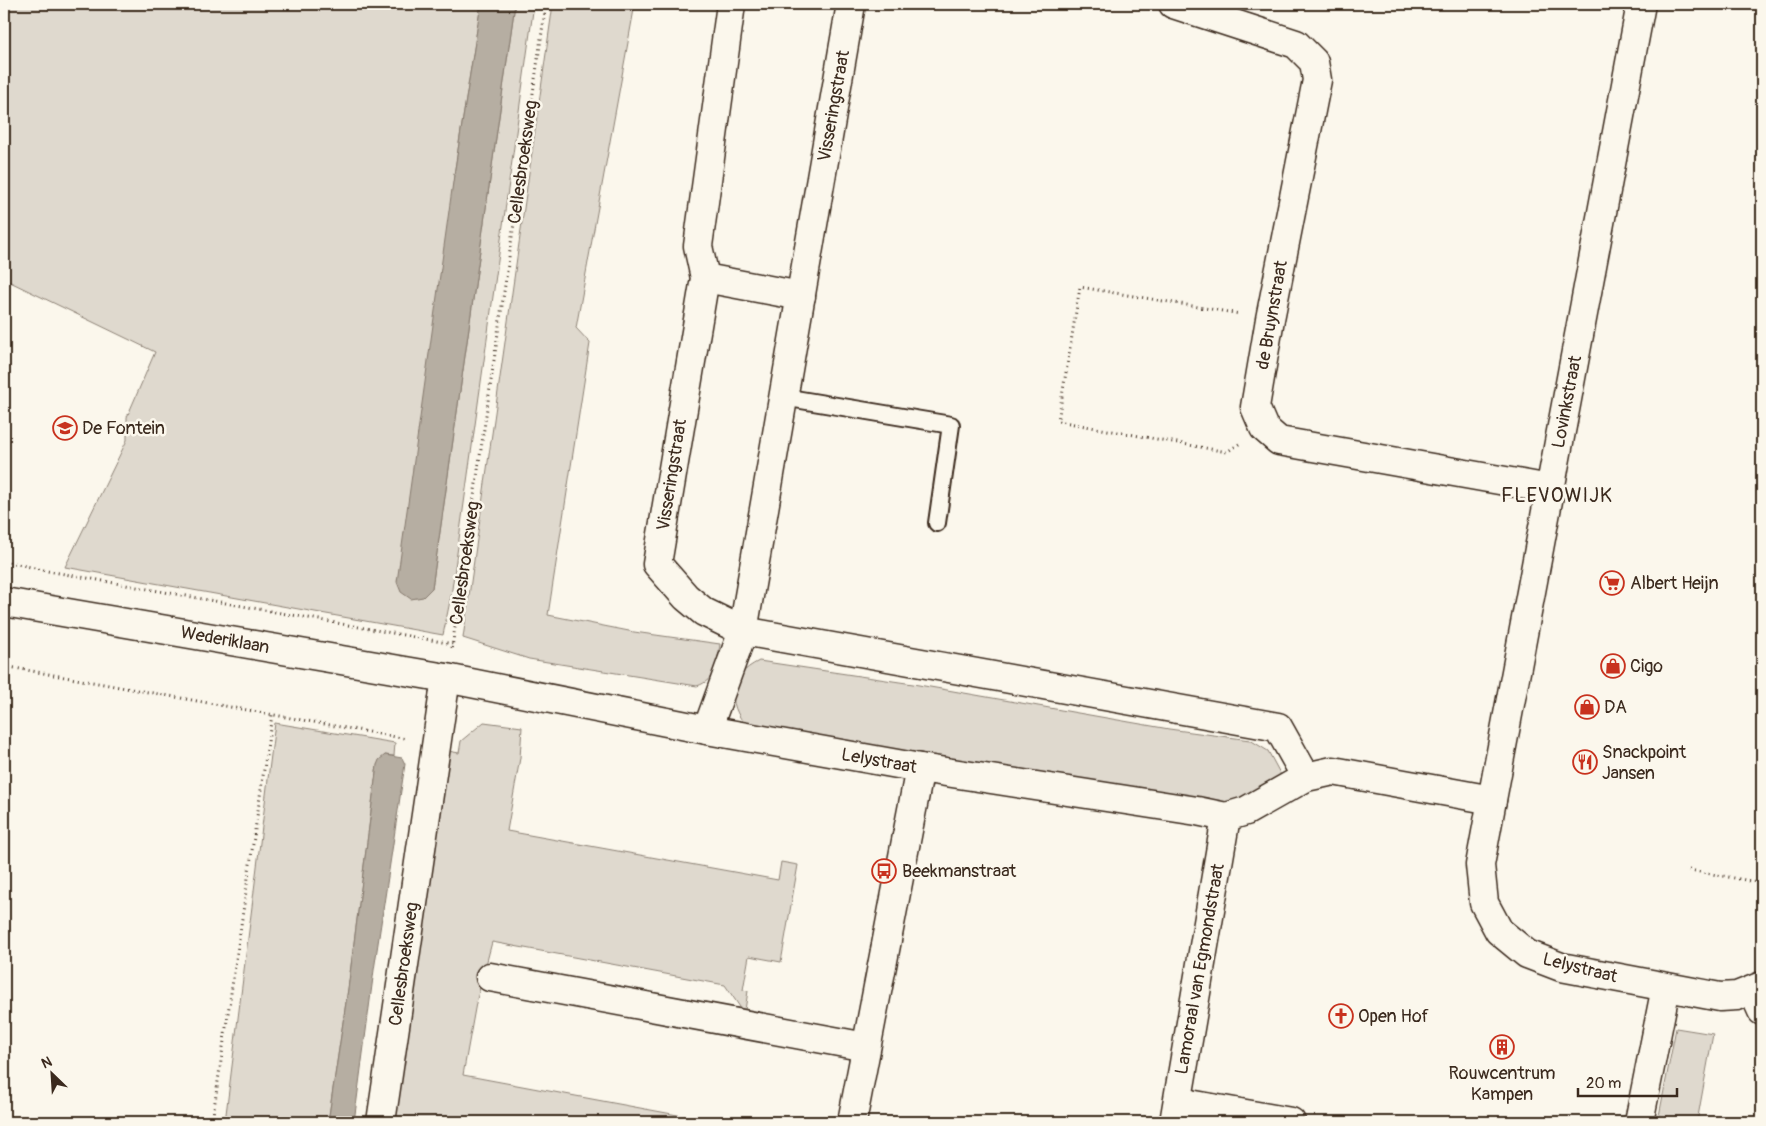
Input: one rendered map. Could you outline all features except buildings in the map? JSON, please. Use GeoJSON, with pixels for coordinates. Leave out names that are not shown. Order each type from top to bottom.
{"type":"FeatureCollection","features":[{"type":"Feature","properties":{"kind":"street","name":"Visseringstraat"},"geometry":{"type":"LineString","coordinates":[[731,4],[698,246],[705,278],[658,564],[686,597],[704,612],[742,630]]}},
{"type":"Feature","properties":{"kind":"street","name":"Visseringstraat"},"geometry":{"type":"LineString","coordinates":[[707,730],[742,630],[851,4]]}},
{"type":"Feature","properties":{"kind":"street","name":"de Bruynstraat"},"geometry":{"type":"LineString","coordinates":[[1173,4],[1296,44],[1314,62],[1317,80],[1255,407],[1264,428]]}},
{"type":"Feature","properties":{"kind":"street","name":"Lovinkstraat"},"geometry":{"type":"LineString","coordinates":[[1492,800],[1641,4]]}},
{"type":"Feature","properties":{"kind":"street"},"geometry":{"type":"LineString","coordinates":[[705,278],[801,296]]}},
{"type":"Feature","properties":{"kind":"street"},"geometry":{"type":"LineString","coordinates":[[1264,428],[1279,442],[1550,489]]}},
{"type":"Feature","properties":{"kind":"street","name":"Wederiklaan"},"geometry":{"type":"LineString","coordinates":[[4,602],[446,678]]}},
{"type":"Feature","properties":{"kind":"street"},"geometry":{"type":"LineString","coordinates":[[742,630],[1278,727],[1306,777]]}},
{"type":"Feature","properties":{"kind":"street","name":"Lelystraat"},"geometry":{"type":"LineString","coordinates":[[446,678],[707,730],[920,768],[1226,817],[1246,812],[1306,777],[1333,771],[1492,800],[1480,865],[1484,903],[1499,932],[1527,954],[1561,967],[1720,997],[1759,996]]}},
{"type":"Feature","properties":{"kind":"street","name":"Cellesbroeksweg"},"geometry":{"type":"LineString","coordinates":[[381,1122],[446,678]]}},
{"type":"Feature","properties":{"kind":"street"},"geometry":{"type":"LineString","coordinates":[[852,1122],[920,768]]}},
{"type":"Feature","properties":{"kind":"street","name":"Lamoraal van Egmondstraat"},"geometry":{"type":"LineString","coordinates":[[1176,1112],[1226,817]]}},
{"type":"Feature","properties":{"kind":"street"},"geometry":{"type":"LineString","coordinates":[[490,977],[866,1047]]}},
{"type":"Feature","properties":{"kind":"street"},"geometry":{"type":"LineString","coordinates":[[1639,1122],[1666,987]]}},
{"type":"Feature","properties":{"kind":"street"},"geometry":{"type":"LineString","coordinates":[[1176,1112],[1291,1122]]}},
{"type":"Feature","properties":{"kind":"lane"},"geometry":{"type":"LineString","coordinates":[[783,397],[951,425],[937,523]]}},
{"type":"Feature","properties":{"kind":"path","name":"Cellesbroeksweg"},"geometry":{"type":"LineString","coordinates":[[446,678],[453,644],[546,4]]}},
{"type":"Feature","properties":{"kind":"path"},"geometry":{"type":"LineString","coordinates":[[1264,428],[1227,452],[1058,421],[1080,287],[1270,320]]}},
{"type":"Feature","properties":{"kind":"path"},"geometry":{"type":"LineString","coordinates":[[4,561],[48,571],[453,644]]}},
{"type":"Feature","properties":{"kind":"path"},"geometry":{"type":"LineString","coordinates":[[4,666],[436,744]]}},
{"type":"Feature","properties":{"kind":"path"},"geometry":{"type":"LineString","coordinates":[[212,1122],[272,715]]}},
{"type":"Feature","properties":{"kind":"path"},"geometry":{"type":"LineString","coordinates":[[1689,870],[1762,883]]}},
{"type":"Feature","properties":{"kind":"shaded area"},"geometry":{"type":"Polygon","coordinates":[[[4,4],[481,4],[454,175],[423,597],[432,588],[515,4],[534,4],[451,596],[443,635],[65,567],[127,440],[127,417],[155,352],[4,279],[4,4]]]}},
{"type":"Feature","properties":{"kind":"shaded area"},"geometry":{"type":"Polygon","coordinates":[[[481,4],[515,4],[432,588],[423,597],[411,599],[401,592],[397,582],[454,175],[481,4]]]}},
{"type":"Feature","properties":{"kind":"shaded area"},"geometry":{"type":"Polygon","coordinates":[[[553,4],[635,4],[576,328],[590,343],[548,615],[634,632],[720,644],[712,675],[708,680],[697,686],[529,659],[463,638],[553,4]]]}},
{"type":"Feature","properties":{"kind":"shaded area"},"geometry":{"type":"Polygon","coordinates":[[[759,661],[913,684],[1169,729],[1250,740],[1268,751],[1282,777],[1234,805],[747,727],[740,718],[736,708],[733,699],[734,690],[741,674],[759,661]]]}},
{"type":"Feature","properties":{"kind":"shaded area"},"geometry":{"type":"Polygon","coordinates":[[[484,722],[522,727],[520,758],[507,831],[778,880],[781,862],[798,865],[781,962],[749,956],[743,990],[748,991],[745,1010],[742,1010],[725,985],[492,942],[476,1003],[463,1075],[715,1122],[392,1122],[448,751],[459,753],[461,741],[484,722]]]}},
{"type":"Feature","properties":{"kind":"shaded area"},"geometry":{"type":"Polygon","coordinates":[[[275,723],[395,743],[394,756],[385,755],[377,765],[348,989],[328,1122],[225,1122],[275,723]]]}},
{"type":"Feature","properties":{"kind":"shaded area"},"geometry":{"type":"Polygon","coordinates":[[[385,755],[402,758],[405,764],[374,970],[354,1122],[328,1122],[348,989],[377,765],[379,760],[385,755]]]}},
{"type":"Feature","properties":{"kind":"shaded area"},"geometry":{"type":"Polygon","coordinates":[[[1676,1028],[1713,1034],[1697,1122],[1659,1116],[1676,1028]]]}},
{"type":"Feature","properties":{"kind":"place","name":"De Fontein"},"geometry":{"type":"Point","coordinates":[65,428]}},
{"type":"Feature","properties":{"kind":"place","name":"Albert Heijn"},"geometry":{"type":"Point","coordinates":[1612,583]}},
{"type":"Feature","properties":{"kind":"place","name":"Cigo"},"geometry":{"type":"Point","coordinates":[1613,666]}},
{"type":"Feature","properties":{"kind":"place","name":"DA"},"geometry":{"type":"Point","coordinates":[1587,707]}},
{"type":"Feature","properties":{"kind":"place","name":"Snackpoint Jansen"},"geometry":{"type":"Point","coordinates":[1585,762]}},
{"type":"Feature","properties":{"kind":"place","name":"Beekmanstraat"},"geometry":{"type":"Point","coordinates":[884,871]}},
{"type":"Feature","properties":{"kind":"place","name":"Open Hof"},"geometry":{"type":"Point","coordinates":[1341,1016]}},
{"type":"Feature","properties":{"kind":"place","name":"Rouwcentrum Kampen"},"geometry":{"type":"Point","coordinates":[1502,1047]}},
{"type":"Feature","properties":{"kind":"district","name":"FLEVOWIJK"},"geometry":{"type":"Point","coordinates":[1557,495]}}]}
